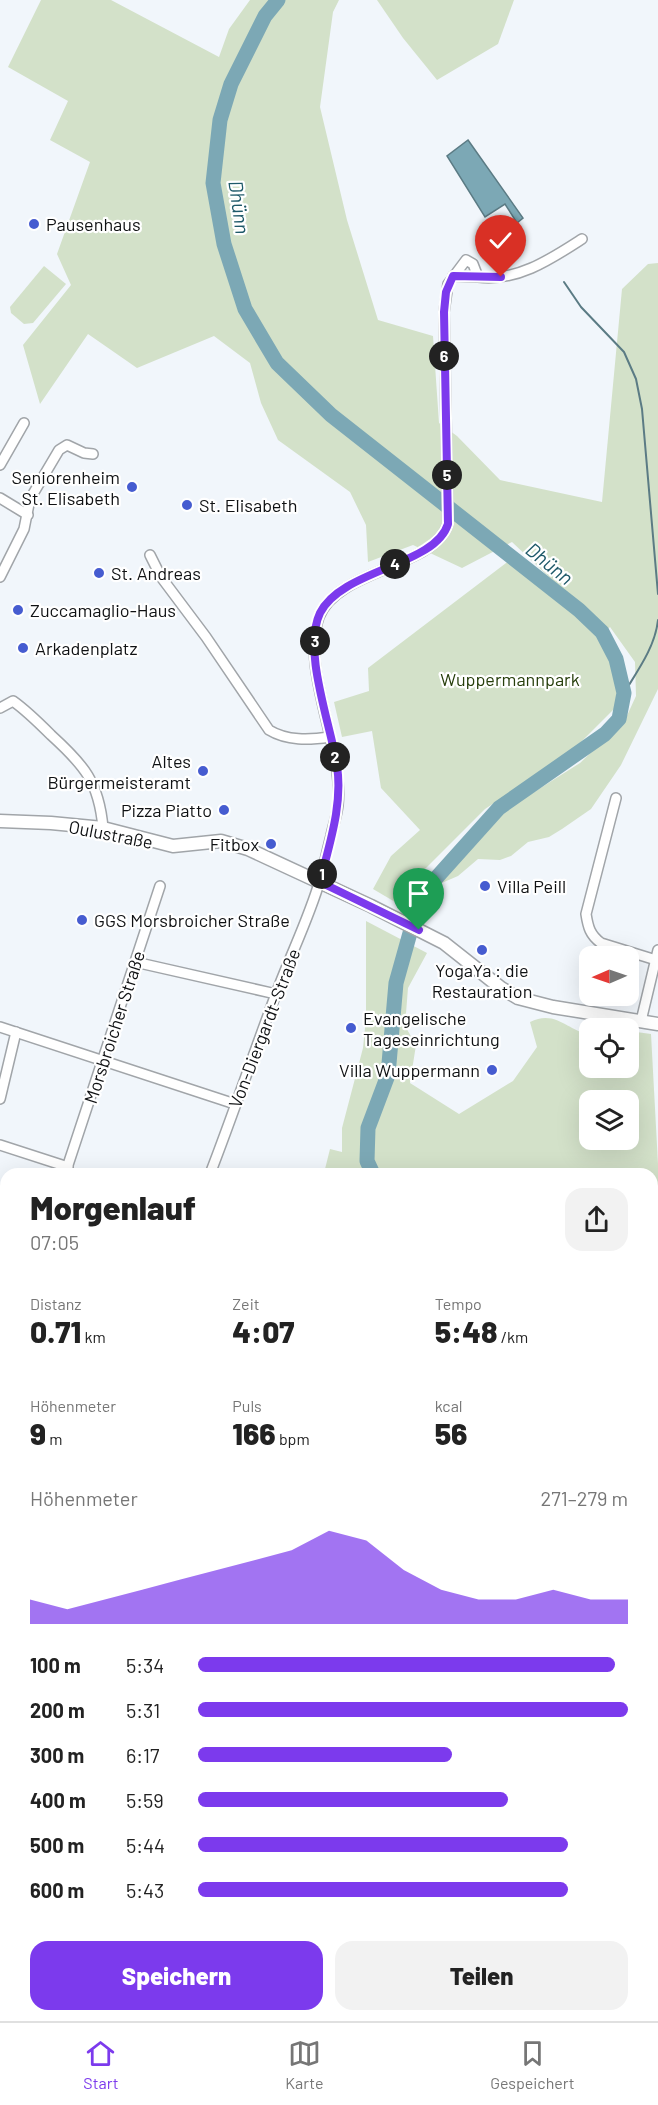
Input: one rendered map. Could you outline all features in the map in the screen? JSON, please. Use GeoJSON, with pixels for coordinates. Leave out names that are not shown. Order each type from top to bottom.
{"type":"FeatureCollection","features":[{"type":"Feature","properties":{"kind":"main road","name":"Oulustraße"},"geometry":{"type":"LineString","coordinates":[[0,821],[103,828],[173,846],[221,841],[248,849],[320,882]]}},
{"type":"Feature","properties":{"kind":"main road"},"geometry":{"type":"LineString","coordinates":[[320,882],[444,943],[501,988],[518,998],[553,1007],[658,1024]]}},
{"type":"Feature","properties":{"kind":"street"},"geometry":{"type":"LineString","coordinates":[[453,276],[501,277],[545,263],[582,238]]}},
{"type":"Feature","properties":{"kind":"street"},"geometry":{"type":"LineString","coordinates":[[453,276],[466,260],[473,264],[478,277]]}},
{"type":"Feature","properties":{"kind":"street","name":"Von-Diergardt-Straße"},"geometry":{"type":"LineString","coordinates":[[212,1168],[320,882],[338,805],[337,767],[314,647],[320,614],[335,595],[348,586],[414,555],[436,542],[446,532],[448,524],[444,312],[446,292],[453,276]]}},
{"type":"Feature","properties":{"kind":"street"},"geometry":{"type":"LineString","coordinates":[[0,465],[24,423]]}},
{"type":"Feature","properties":{"kind":"street"},"geometry":{"type":"LineString","coordinates":[[0,577],[24,529],[30,499],[59,450],[67,445],[84,453],[93,454]]}},
{"type":"Feature","properties":{"kind":"street"},"geometry":{"type":"LineString","coordinates":[[0,498],[28,514]]}},
{"type":"Feature","properties":{"kind":"street"},"geometry":{"type":"LineString","coordinates":[[150,555],[161,577],[206,637],[269,730],[279,736],[297,739],[314,740],[330,737]]}},
{"type":"Feature","properties":{"kind":"street"},"geometry":{"type":"LineString","coordinates":[[0,708],[13,701],[84,767],[101,806],[103,828]]}},
{"type":"Feature","properties":{"kind":"street"},"geometry":{"type":"LineString","coordinates":[[616,798],[586,914],[588,928],[593,937],[601,943],[657,955],[641,1021]]}},
{"type":"Feature","properties":{"kind":"street","name":"Morsbroicher Straße"},"geometry":{"type":"LineString","coordinates":[[67,1168],[160,886]]}},
{"type":"Feature","properties":{"kind":"street"},"geometry":{"type":"LineString","coordinates":[[135,962],[276,994]]}},
{"type":"Feature","properties":{"kind":"street"},"geometry":{"type":"LineString","coordinates":[[0,1027],[235,1104]]}},
{"type":"Feature","properties":{"kind":"street"},"geometry":{"type":"LineString","coordinates":[[0,1099],[16,1032]]}},
{"type":"Feature","properties":{"kind":"street","name":"Morsbroicher Straße"},"geometry":{"type":"LineString","coordinates":[[0,1145],[58,1168]]}},
{"type":"Feature","properties":{"kind":"green space"},"geometry":{"type":"Polygon","coordinates":[[[41,0],[111,0],[219,57],[229,29],[250,0],[339,0],[333,12],[320,107],[347,220],[378,320],[433,336],[439,423],[457,436],[500,480],[602,502],[622,289],[648,264],[658,263],[658,689],[621,765],[591,809],[562,829],[549,837],[528,842],[511,856],[500,860],[478,859],[458,876],[437,885],[433,880],[488,821],[580,763],[625,720],[636,696],[635,662],[610,627],[606,631],[512,542],[462,568],[413,545],[368,562],[366,525],[350,492],[278,440],[261,403],[250,363],[214,336],[137,368],[88,334],[40,404],[23,345],[71,285],[57,254],[90,162],[50,140],[68,101],[8,67],[41,0]]]}},
{"type":"Feature","properties":{"kind":"green space"},"geometry":{"type":"Polygon","coordinates":[[[377,0],[514,0],[498,44],[437,80],[403,38],[377,0]]]}},
{"type":"Feature","properties":{"kind":"green space"},"geometry":{"type":"Polygon","coordinates":[[[44,266],[66,284],[33,323],[24,324],[11,313],[10,307],[44,266]]]}},
{"type":"Feature","properties":{"kind":"green space","name":"Wuppermannpark"},"geometry":{"type":"Polygon","coordinates":[[[514,557],[582,616],[616,653],[619,704],[571,752],[485,809],[413,881],[407,909],[373,889],[391,856],[420,830],[381,788],[372,731],[342,737],[334,702],[369,691],[368,668],[514,557]]]}},
{"type":"Feature","properties":{"kind":"green space"},"geometry":{"type":"Polygon","coordinates":[[[366,921],[427,953],[408,988],[405,1026],[416,1045],[410,1083],[459,1114],[513,1081],[537,1047],[530,1022],[547,1018],[579,1031],[579,1078],[639,1078],[639,1032],[651,1034],[658,1168],[325,1168],[330,1149],[342,1152],[342,1128],[363,1048],[366,1018],[366,921]]]}},
{"type":"Feature","properties":{"kind":"water"},"geometry":{"type":"Polygon","coordinates":[[[468,140],[523,218],[517,223],[505,204],[485,217],[447,156],[468,140]]]}},
{"type":"Feature","properties":{"kind":"waterway","name":"Dhünn"},"geometry":{"type":"LineString","coordinates":[[278,0],[265,16],[231,84],[220,120],[213,183],[224,244],[245,309],[277,363],[331,415],[579,610],[602,632],[616,659],[624,693],[619,719],[605,734],[499,808],[429,886],[410,933],[396,983],[388,1075],[368,1128],[367,1161],[370,1168]]}},
{"type":"Feature","properties":{"kind":"waterway"},"geometry":{"type":"LineString","coordinates":[[564,282],[581,307],[624,352],[636,379],[642,409],[658,594]]}},
{"type":"Feature","properties":{"kind":"waterway"},"geometry":{"type":"LineString","coordinates":[[624,693],[650,649],[658,620]]}},
{"type":"Feature","properties":{"kind":"place","name":"Pausenhaus"},"geometry":{"type":"Point","coordinates":[34,224]}},
{"type":"Feature","properties":{"kind":"place","name":"Seniorenheim St. Elisabeth"},"geometry":{"type":"Point","coordinates":[132,487]}},
{"type":"Feature","properties":{"kind":"place","name":"St. Elisabeth"},"geometry":{"type":"Point","coordinates":[187,505]}},
{"type":"Feature","properties":{"kind":"place","name":"St. Andreas"},"geometry":{"type":"Point","coordinates":[99,573]}},
{"type":"Feature","properties":{"kind":"place","name":"Zuccamaglio-Haus"},"geometry":{"type":"Point","coordinates":[18,610]}},
{"type":"Feature","properties":{"kind":"place","name":"Arkadenplatz"},"geometry":{"type":"Point","coordinates":[23,648]}},
{"type":"Feature","properties":{"kind":"place","name":"Altes Bürgermeisteramt"},"geometry":{"type":"Point","coordinates":[203,771]}},
{"type":"Feature","properties":{"kind":"place","name":"Pizza Piatto"},"geometry":{"type":"Point","coordinates":[224,810]}},
{"type":"Feature","properties":{"kind":"place","name":"Fitbox"},"geometry":{"type":"Point","coordinates":[271,844]}},
{"type":"Feature","properties":{"kind":"place","name":"Villa Peill"},"geometry":{"type":"Point","coordinates":[485,886]}},
{"type":"Feature","properties":{"kind":"place","name":"GGS Morsbroicher Straße"},"geometry":{"type":"Point","coordinates":[82,920]}},
{"type":"Feature","properties":{"kind":"place","name":"YogaYa : die Restauration"},"geometry":{"type":"Point","coordinates":[482,950]}},
{"type":"Feature","properties":{"kind":"place","name":"Evangelische Tageseinrichtung"},"geometry":{"type":"Point","coordinates":[351,1028]}},
{"type":"Feature","properties":{"kind":"place","name":"Villa Wuppermann"},"geometry":{"type":"Point","coordinates":[492,1070]}},
{"type":"Feature","properties":{"kind":"route"},"geometry":{"type":"LineString","coordinates":[[419,930],[320,882],[338,805],[337,767],[316,666],[314,647],[316,626],[325,605],[335,595],[348,586],[414,555],[436,542],[446,532],[448,524],[444,350],[446,292],[453,276],[501,277]]}}]}
